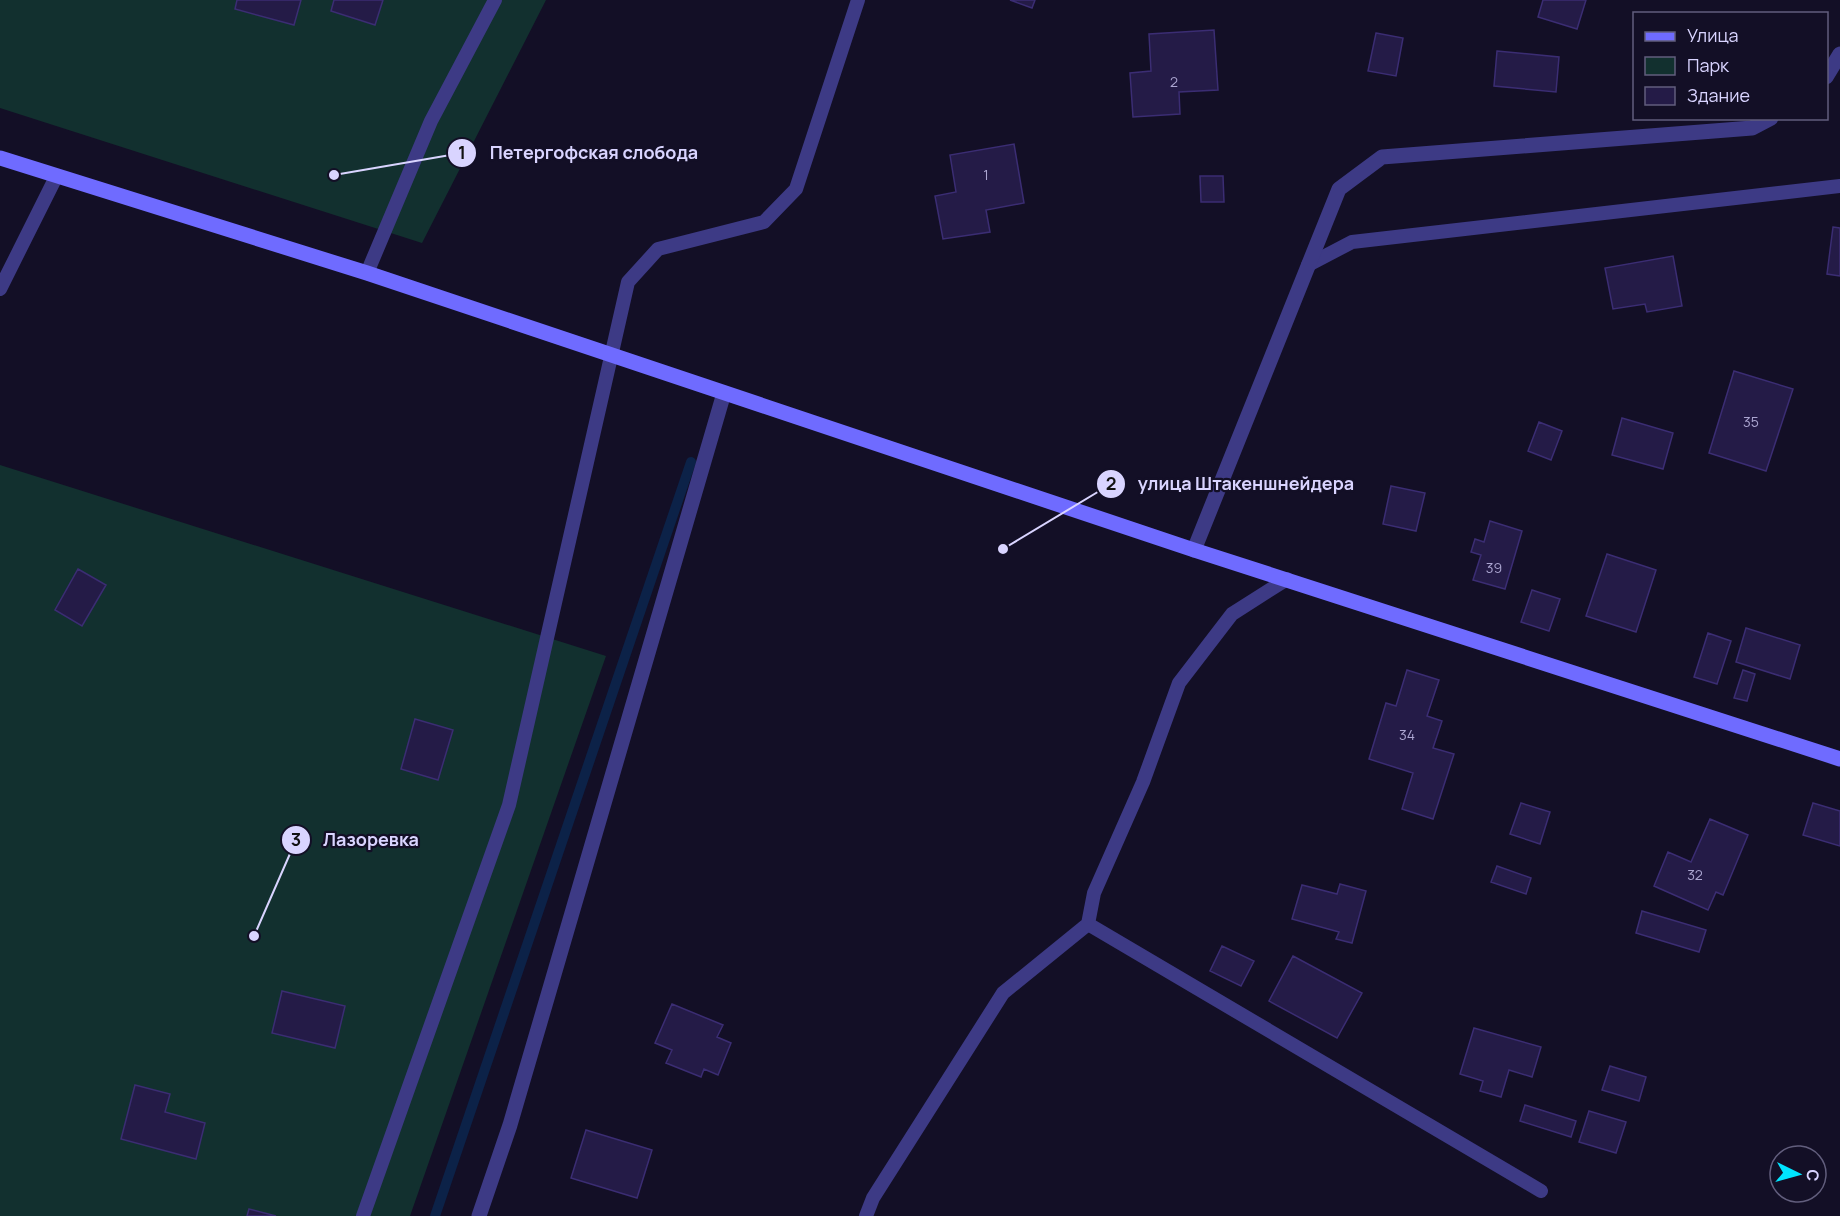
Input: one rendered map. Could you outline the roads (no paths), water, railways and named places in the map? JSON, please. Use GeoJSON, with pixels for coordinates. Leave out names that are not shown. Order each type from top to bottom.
{"type":"FeatureCollection","features":[{"type":"Feature","properties":{"kind":"street"},"geometry":{"type":"LineString","coordinates":[[1828,75],[1840,54]]}},
{"type":"Feature","properties":{"kind":"street"},"geometry":{"type":"LineString","coordinates":[[1194,550],[1339,189],[1382,157],[1752,128],[1767,120]]}},
{"type":"Feature","properties":{"kind":"street"},"geometry":{"type":"LineString","coordinates":[[0,158],[367,273],[1194,550],[1840,759]]}},
{"type":"Feature","properties":{"kind":"street"},"geometry":{"type":"LineString","coordinates":[[479,1216],[516,1102],[724,393]]}},
{"type":"Feature","properties":{"kind":"lane"},"geometry":{"type":"LineString","coordinates":[[367,273],[431,121],[495,0]]}},
{"type":"Feature","properties":{"kind":"lane"},"geometry":{"type":"LineString","coordinates":[[363,1216],[509,805],[628,282],[658,249],[764,222],[796,189],[858,0]]}},
{"type":"Feature","properties":{"kind":"lane"},"geometry":{"type":"LineString","coordinates":[[0,288],[56,177]]}},
{"type":"Feature","properties":{"kind":"lane"},"geometry":{"type":"LineString","coordinates":[[1308,265],[1352,242],[1840,186]]}},
{"type":"Feature","properties":{"kind":"lane"},"geometry":{"type":"LineString","coordinates":[[866,1216],[873,1198],[1002,993],[1088,924],[1094,893],[1143,782],[1179,683],[1232,614],[1287,579]]}},
{"type":"Feature","properties":{"kind":"lane"},"geometry":{"type":"LineString","coordinates":[[1088,924],[1541,1191]]}},
{"type":"Feature","properties":{"kind":"waterway"},"geometry":{"type":"LineString","coordinates":[[435,1216],[691,462]]}},
{"type":"Feature","properties":{"kind":"place","name":"Петергофская слобода"},"geometry":{"type":"Point","coordinates":[334,175]}},
{"type":"Feature","properties":{"kind":"place","name":"улица Штакеншнейдера"},"geometry":{"type":"Point","coordinates":[1003,549]}},
{"type":"Feature","properties":{"kind":"place","name":"Лазоревка"},"geometry":{"type":"Point","coordinates":[254,936]}}]}
